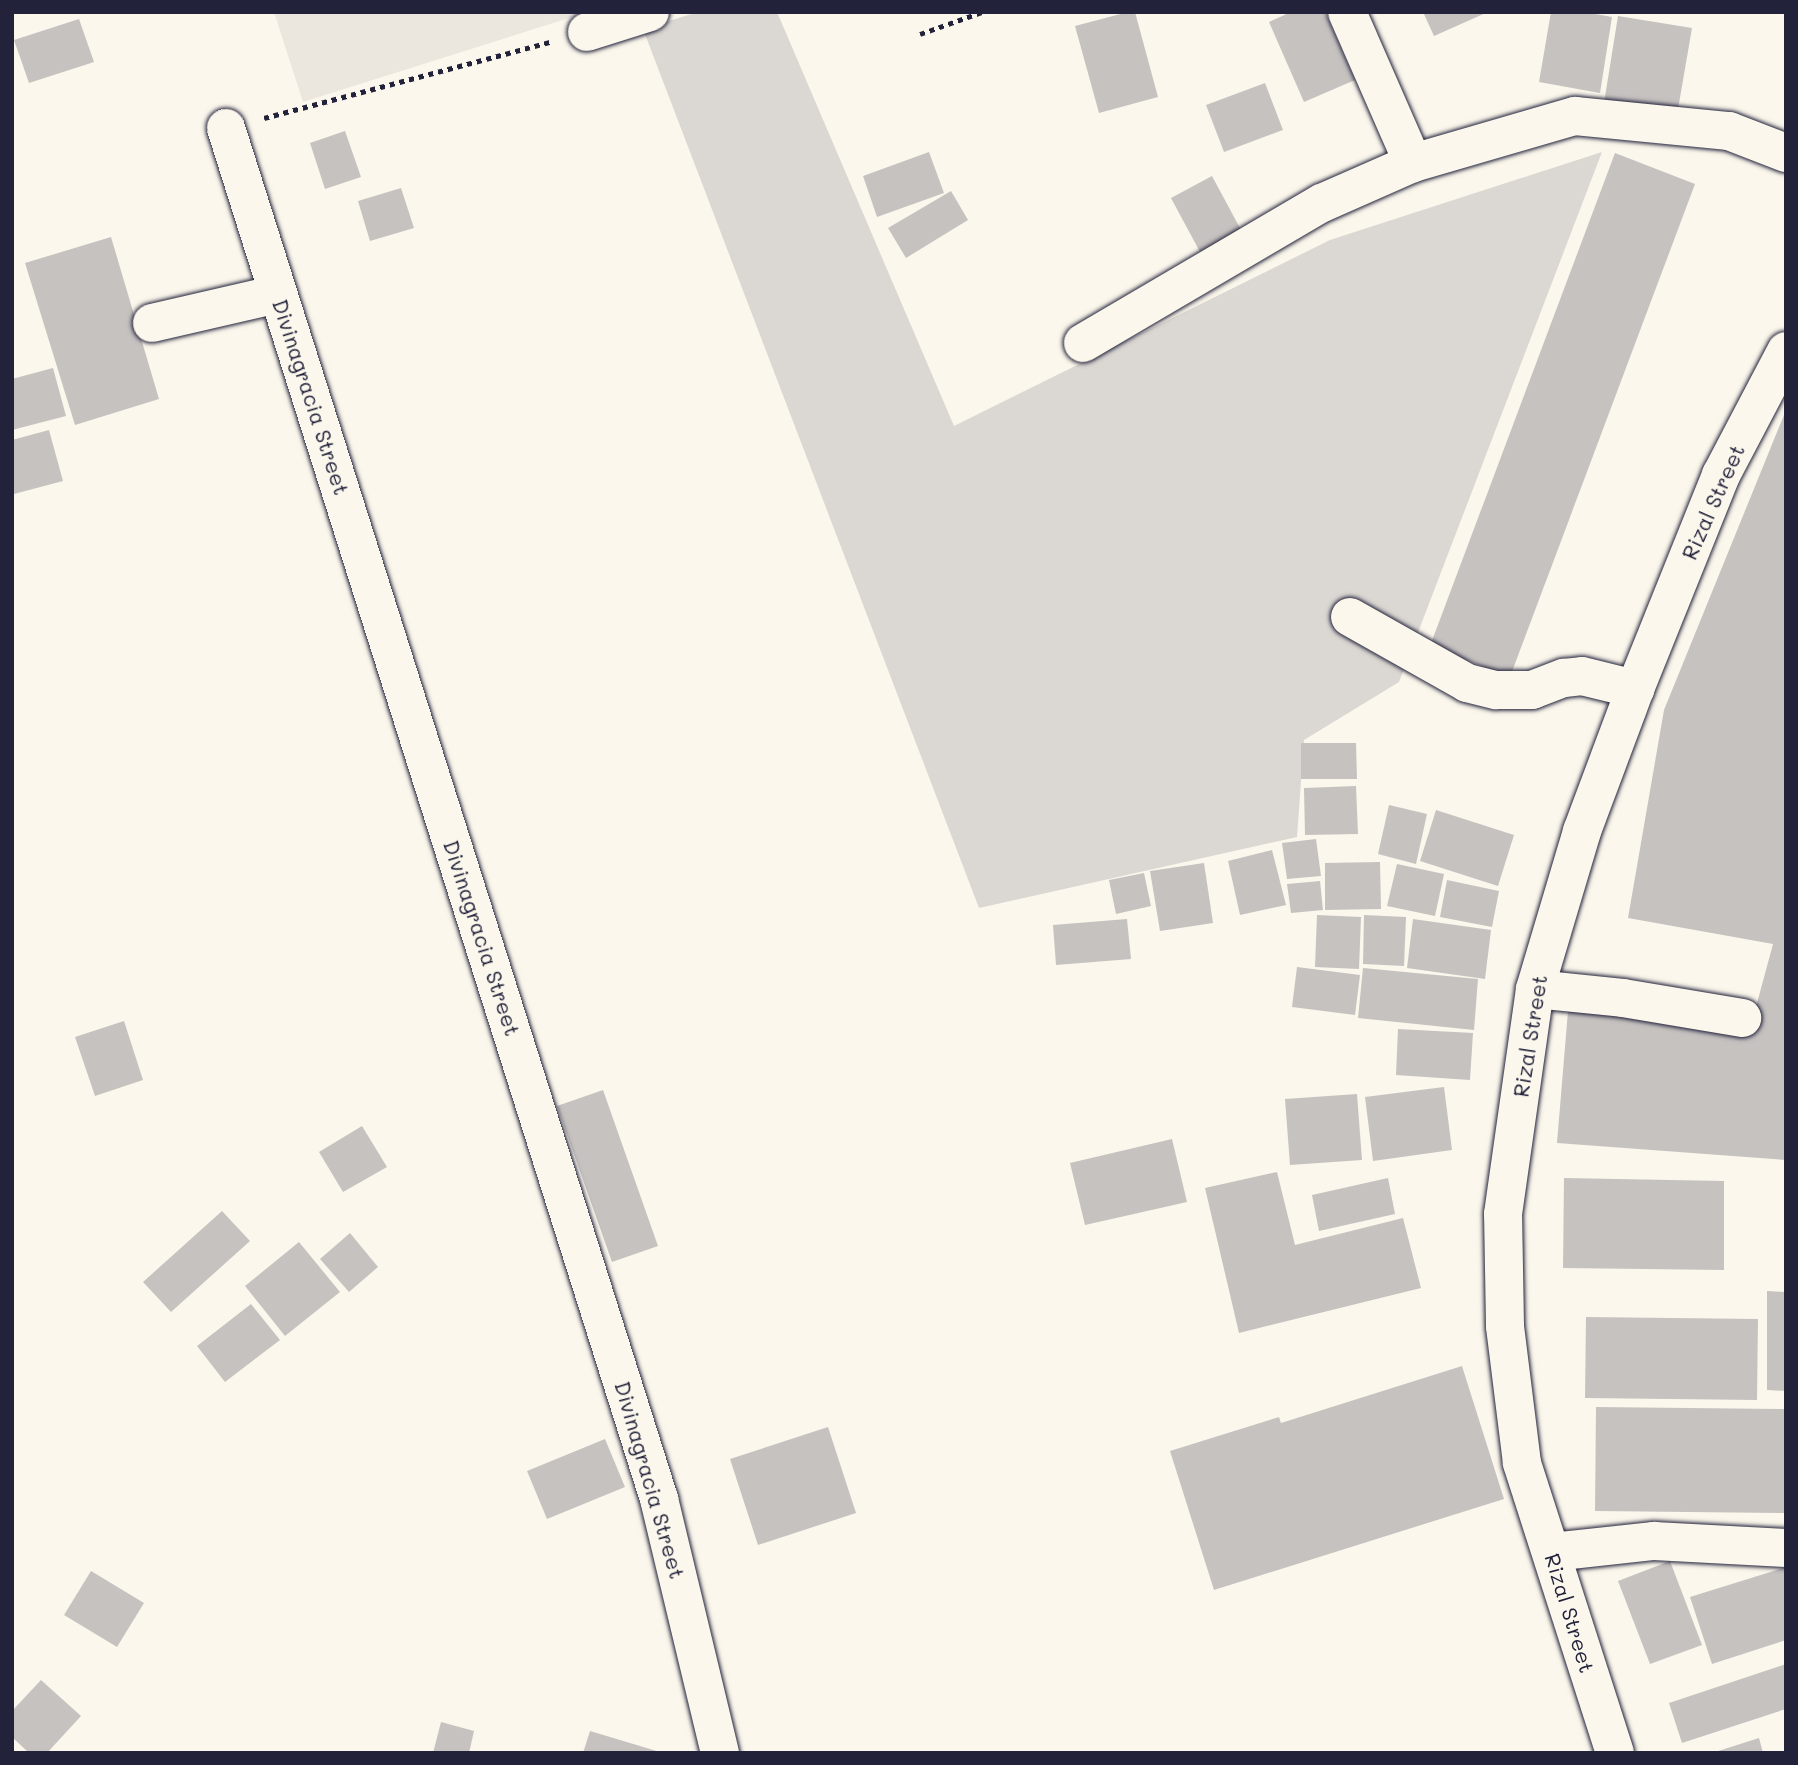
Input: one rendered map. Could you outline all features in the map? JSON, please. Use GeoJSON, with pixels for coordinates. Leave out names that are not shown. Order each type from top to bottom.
{"type":"FeatureCollection","features":[{"type":"Feature","properties":{"kind":"street"},"geometry":{"type":"LineString","coordinates":[[587,32],[650,12]]}},
{"type":"Feature","properties":{"kind":"street"},"geometry":{"type":"LineString","coordinates":[[1347,12],[1413,163]]}},
{"type":"Feature","properties":{"kind":"street"},"geometry":{"type":"LineString","coordinates":[[1083,343],[1322,203],[1413,163],[1575,116],[1729,131],[1786,153]]}},
{"type":"Feature","properties":{"kind":"street","name":"Divinagracia Street"},"geometry":{"type":"LineString","coordinates":[[226,128],[659,1499],[720,1753]]}},
{"type":"Feature","properties":{"kind":"street"},"geometry":{"type":"LineString","coordinates":[[152,323],[278,294]]}},
{"type":"Feature","properties":{"kind":"street","name":"Rizal Street"},"geometry":{"type":"LineString","coordinates":[[1615,1753],[1522,1463],[1505,1326],[1503,1214],[1535,989],[1582,831],[1635,689],[1721,475],[1786,351]]}},
{"type":"Feature","properties":{"kind":"street"},"geometry":{"type":"LineString","coordinates":[[1350,617],[1467,683],[1496,690],[1532,690],[1564,678],[1582,676],[1635,689]]}},
{"type":"Feature","properties":{"kind":"street"},"geometry":{"type":"LineString","coordinates":[[1535,989],[1623,998],[1742,1018]]}},
{"type":"Feature","properties":{"kind":"street"},"geometry":{"type":"LineString","coordinates":[[1552,1552],[1654,1541],[1786,1548]]}},
{"type":"Feature","properties":{"kind":"path"},"geometry":{"type":"LineString","coordinates":[[920,34],[982,12]]}},
{"type":"Feature","properties":{"kind":"path"},"geometry":{"type":"LineString","coordinates":[[226,128],[587,32]]}},
{"type":"Feature","properties":{"kind":"shaded area"},"geometry":{"type":"Polygon","coordinates":[[[274,12],[588,12],[303,102],[274,12]]]}},
{"type":"Feature","properties":{"kind":"shaded area"},"geometry":{"type":"Polygon","coordinates":[[[698,12],[777,12],[954,426],[1330,240],[1602,152],[1399,682],[1304,740],[1297,837],[979,908],[643,29],[698,12]]]}},
{"type":"Feature","properties":{"kind":"building"},"geometry":{"type":"Polygon","coordinates":[[[1135,12],[1158,97],[1099,113],[1075,26],[1135,12]]]}},
{"type":"Feature","properties":{"kind":"building"},"geometry":{"type":"Polygon","coordinates":[[[1291,12],[1325,12],[1355,80],[1304,102],[1269,22],[1291,12]]]}},
{"type":"Feature","properties":{"kind":"building"},"geometry":{"type":"Polygon","coordinates":[[[1423,12],[1488,12],[1434,36],[1423,12]]]}},
{"type":"Feature","properties":{"kind":"building"},"geometry":{"type":"Polygon","coordinates":[[[1551,12],[1584,12],[1612,17],[1600,93],[1539,82],[1551,12]]]}},
{"type":"Feature","properties":{"kind":"building"},"geometry":{"type":"Polygon","coordinates":[[[1618,16],[1692,28],[1677,115],[1604,103],[1618,16]]]}},
{"type":"Feature","properties":{"kind":"building"},"geometry":{"type":"Polygon","coordinates":[[[79,19],[94,62],[29,83],[14,40],[79,19]]]}},
{"type":"Feature","properties":{"kind":"building"},"geometry":{"type":"Polygon","coordinates":[[[1265,83],[1283,130],[1224,152],[1206,105],[1265,83]]]}},
{"type":"Feature","properties":{"kind":"building"},"geometry":{"type":"Polygon","coordinates":[[[345,131],[361,177],[325,189],[310,143],[345,131]]]}},
{"type":"Feature","properties":{"kind":"building"},"geometry":{"type":"Polygon","coordinates":[[[929,152],[944,193],[877,217],[863,176],[929,152]]]}},
{"type":"Feature","properties":{"kind":"building"},"geometry":{"type":"Polygon","coordinates":[[[1615,153],[1695,184],[1510,677],[1430,646],[1615,153]]]}},
{"type":"Feature","properties":{"kind":"building"},"geometry":{"type":"Polygon","coordinates":[[[1212,176],[1241,230],[1200,252],[1171,198],[1212,176]]]}},
{"type":"Feature","properties":{"kind":"building"},"geometry":{"type":"Polygon","coordinates":[[[401,188],[414,228],[370,241],[358,201],[401,188]]]}},
{"type":"Feature","properties":{"kind":"building"},"geometry":{"type":"Polygon","coordinates":[[[951,191],[968,220],[906,258],[888,228],[951,191]]]}},
{"type":"Feature","properties":{"kind":"building"},"geometry":{"type":"Polygon","coordinates":[[[111,237],[159,399],[75,425],[25,263],[111,237]]]}},
{"type":"Feature","properties":{"kind":"building"},"geometry":{"type":"Polygon","coordinates":[[[53,368],[66,416],[12,430],[12,379],[53,368]]]}},
{"type":"Feature","properties":{"kind":"building"},"geometry":{"type":"Polygon","coordinates":[[[1786,410],[1786,1160],[1557,1143],[1568,1011],[1750,1029],[1773,944],[1628,918],[1664,710],[1786,410]]]}},
{"type":"Feature","properties":{"kind":"building"},"geometry":{"type":"Polygon","coordinates":[[[49,430],[63,481],[14,494],[12,440],[49,430]]]}},
{"type":"Feature","properties":{"kind":"building"},"geometry":{"type":"Polygon","coordinates":[[[1301,743],[1356,743],[1357,779],[1301,779],[1301,743]]]}},
{"type":"Feature","properties":{"kind":"building"},"geometry":{"type":"Polygon","coordinates":[[[1356,786],[1358,834],[1305,835],[1304,788],[1356,786]]]}},
{"type":"Feature","properties":{"kind":"building"},"geometry":{"type":"Polygon","coordinates":[[[1389,805],[1427,814],[1416,864],[1378,854],[1389,805]]]}},
{"type":"Feature","properties":{"kind":"building"},"geometry":{"type":"Polygon","coordinates":[[[1436,810],[1514,835],[1498,886],[1420,861],[1436,810]]]}},
{"type":"Feature","properties":{"kind":"building"},"geometry":{"type":"Polygon","coordinates":[[[1316,839],[1321,876],[1287,879],[1282,843],[1316,839]]]}},
{"type":"Feature","properties":{"kind":"building"},"geometry":{"type":"Polygon","coordinates":[[[1272,850],[1286,905],[1240,915],[1228,861],[1272,850]]]}},
{"type":"Feature","properties":{"kind":"building"},"geometry":{"type":"Polygon","coordinates":[[[1380,862],[1381,909],[1325,910],[1325,863],[1380,862]]]}},
{"type":"Feature","properties":{"kind":"building"},"geometry":{"type":"Polygon","coordinates":[[[1204,863],[1213,923],[1160,931],[1150,871],[1204,863]]]}},
{"type":"Feature","properties":{"kind":"building"},"geometry":{"type":"Polygon","coordinates":[[[1397,864],[1444,874],[1435,916],[1387,906],[1397,864]]]}},
{"type":"Feature","properties":{"kind":"building"},"geometry":{"type":"Polygon","coordinates":[[[1144,873],[1151,906],[1116,914],[1109,880],[1144,873]]]}},
{"type":"Feature","properties":{"kind":"building"},"geometry":{"type":"Polygon","coordinates":[[[1447,880],[1499,891],[1492,927],[1440,917],[1447,880]]]}},
{"type":"Feature","properties":{"kind":"building"},"geometry":{"type":"Polygon","coordinates":[[[1320,881],[1323,910],[1291,913],[1287,884],[1320,881]]]}},
{"type":"Feature","properties":{"kind":"building"},"geometry":{"type":"Polygon","coordinates":[[[1317,915],[1361,917],[1359,969],[1315,967],[1317,915]]]}},
{"type":"Feature","properties":{"kind":"building"},"geometry":{"type":"Polygon","coordinates":[[[1364,915],[1406,917],[1404,966],[1363,964],[1364,915]]]}},
{"type":"Feature","properties":{"kind":"building"},"geometry":{"type":"Polygon","coordinates":[[[1127,919],[1131,959],[1056,965],[1053,925],[1127,919]]]}},
{"type":"Feature","properties":{"kind":"building"},"geometry":{"type":"Polygon","coordinates":[[[1413,919],[1491,930],[1485,979],[1407,968],[1413,919]]]}},
{"type":"Feature","properties":{"kind":"building"},"geometry":{"type":"Polygon","coordinates":[[[1297,967],[1360,975],[1355,1015],[1292,1007],[1297,967]]]}},
{"type":"Feature","properties":{"kind":"building"},"geometry":{"type":"Polygon","coordinates":[[[1363,968],[1478,979],[1474,1030],[1358,1018],[1363,968]]]}},
{"type":"Feature","properties":{"kind":"building"},"geometry":{"type":"Polygon","coordinates":[[[124,1021],[143,1080],[95,1096],[75,1037],[124,1021]]]}},
{"type":"Feature","properties":{"kind":"building"},"geometry":{"type":"Polygon","coordinates":[[[1398,1029],[1473,1033],[1470,1080],[1396,1075],[1398,1029]]]}},
{"type":"Feature","properties":{"kind":"building"},"geometry":{"type":"Polygon","coordinates":[[[1444,1087],[1452,1150],[1373,1161],[1365,1097],[1444,1087]]]}},
{"type":"Feature","properties":{"kind":"building"},"geometry":{"type":"Polygon","coordinates":[[[603,1090],[658,1246],[612,1262],[557,1106],[603,1090]]]}},
{"type":"Feature","properties":{"kind":"building"},"geometry":{"type":"Polygon","coordinates":[[[1357,1094],[1362,1160],[1290,1165],[1285,1099],[1357,1094]]]}},
{"type":"Feature","properties":{"kind":"building"},"geometry":{"type":"Polygon","coordinates":[[[362,1126],[387,1167],[343,1192],[319,1152],[362,1126]]]}},
{"type":"Feature","properties":{"kind":"building"},"geometry":{"type":"Polygon","coordinates":[[[1172,1139],[1187,1202],[1085,1225],[1070,1163],[1172,1139]]]}},
{"type":"Feature","properties":{"kind":"building"},"geometry":{"type":"Polygon","coordinates":[[[1277,1172],[1295,1245],[1403,1218],[1421,1288],[1239,1333],[1205,1188],[1277,1172]]]}},
{"type":"Feature","properties":{"kind":"building"},"geometry":{"type":"Polygon","coordinates":[[[1388,1178],[1395,1214],[1319,1231],[1312,1195],[1388,1178]]]}},
{"type":"Feature","properties":{"kind":"building"},"geometry":{"type":"Polygon","coordinates":[[[1564,1178],[1724,1181],[1724,1270],[1563,1268],[1564,1178]]]}},
{"type":"Feature","properties":{"kind":"building"},"geometry":{"type":"Polygon","coordinates":[[[222,1211],[250,1241],[171,1312],[143,1282],[222,1211]]]}},
{"type":"Feature","properties":{"kind":"building"},"geometry":{"type":"Polygon","coordinates":[[[350,1233],[378,1267],[349,1292],[320,1259],[350,1233]]]}},
{"type":"Feature","properties":{"kind":"building"},"geometry":{"type":"Polygon","coordinates":[[[299,1242],[340,1292],[285,1336],[245,1286],[299,1242]]]}},
{"type":"Feature","properties":{"kind":"building"},"geometry":{"type":"Polygon","coordinates":[[[1767,1291],[1786,1292],[1786,1391],[1767,1390],[1767,1291]]]}},
{"type":"Feature","properties":{"kind":"building"},"geometry":{"type":"Polygon","coordinates":[[[251,1304],[280,1340],[225,1382],[197,1346],[251,1304]]]}},
{"type":"Feature","properties":{"kind":"building"},"geometry":{"type":"Polygon","coordinates":[[[1586,1317],[1758,1319],[1757,1400],[1585,1398],[1586,1317]]]}},
{"type":"Feature","properties":{"kind":"building"},"geometry":{"type":"Polygon","coordinates":[[[1462,1366],[1504,1499],[1214,1590],[1170,1451],[1279,1417],[1281,1423],[1462,1366]]]}},
{"type":"Feature","properties":{"kind":"building"},"geometry":{"type":"Polygon","coordinates":[[[1596,1407],[1786,1409],[1786,1513],[1595,1511],[1596,1407]]]}},
{"type":"Feature","properties":{"kind":"building"},"geometry":{"type":"Polygon","coordinates":[[[828,1427],[856,1513],[758,1545],[730,1459],[828,1427]]]}},
{"type":"Feature","properties":{"kind":"building"},"geometry":{"type":"Polygon","coordinates":[[[605,1439],[625,1487],[547,1519],[527,1471],[605,1439]]]}},
{"type":"Feature","properties":{"kind":"building"},"geometry":{"type":"Polygon","coordinates":[[[1670,1561],[1702,1645],[1650,1664],[1618,1581],[1670,1561]]]}},
{"type":"Feature","properties":{"kind":"building"},"geometry":{"type":"Polygon","coordinates":[[[1786,1567],[1786,1640],[1712,1664],[1690,1597],[1786,1567]]]}},
{"type":"Feature","properties":{"kind":"building"},"geometry":{"type":"Polygon","coordinates":[[[91,1571],[144,1603],[117,1647],[64,1615],[91,1571]]]}},
{"type":"Feature","properties":{"kind":"building"},"geometry":{"type":"Polygon","coordinates":[[[1786,1664],[1786,1709],[1682,1743],[1669,1703],[1786,1664]]]}},
{"type":"Feature","properties":{"kind":"building"},"geometry":{"type":"Polygon","coordinates":[[[41,1680],[81,1716],[47,1753],[29,1753],[12,1737],[12,1711],[41,1680]]]}},
{"type":"Feature","properties":{"kind":"building"},"geometry":{"type":"Polygon","coordinates":[[[441,1722],[474,1731],[469,1753],[433,1753],[441,1722]]]}},
{"type":"Feature","properties":{"kind":"building"},"geometry":{"type":"Polygon","coordinates":[[[590,1731],[660,1752],[660,1753],[583,1753],[590,1731]]]}},
{"type":"Feature","properties":{"kind":"building"},"geometry":{"type":"Polygon","coordinates":[[[1759,1738],[1763,1753],[1715,1753],[1715,1752],[1759,1738]]]}}]}
